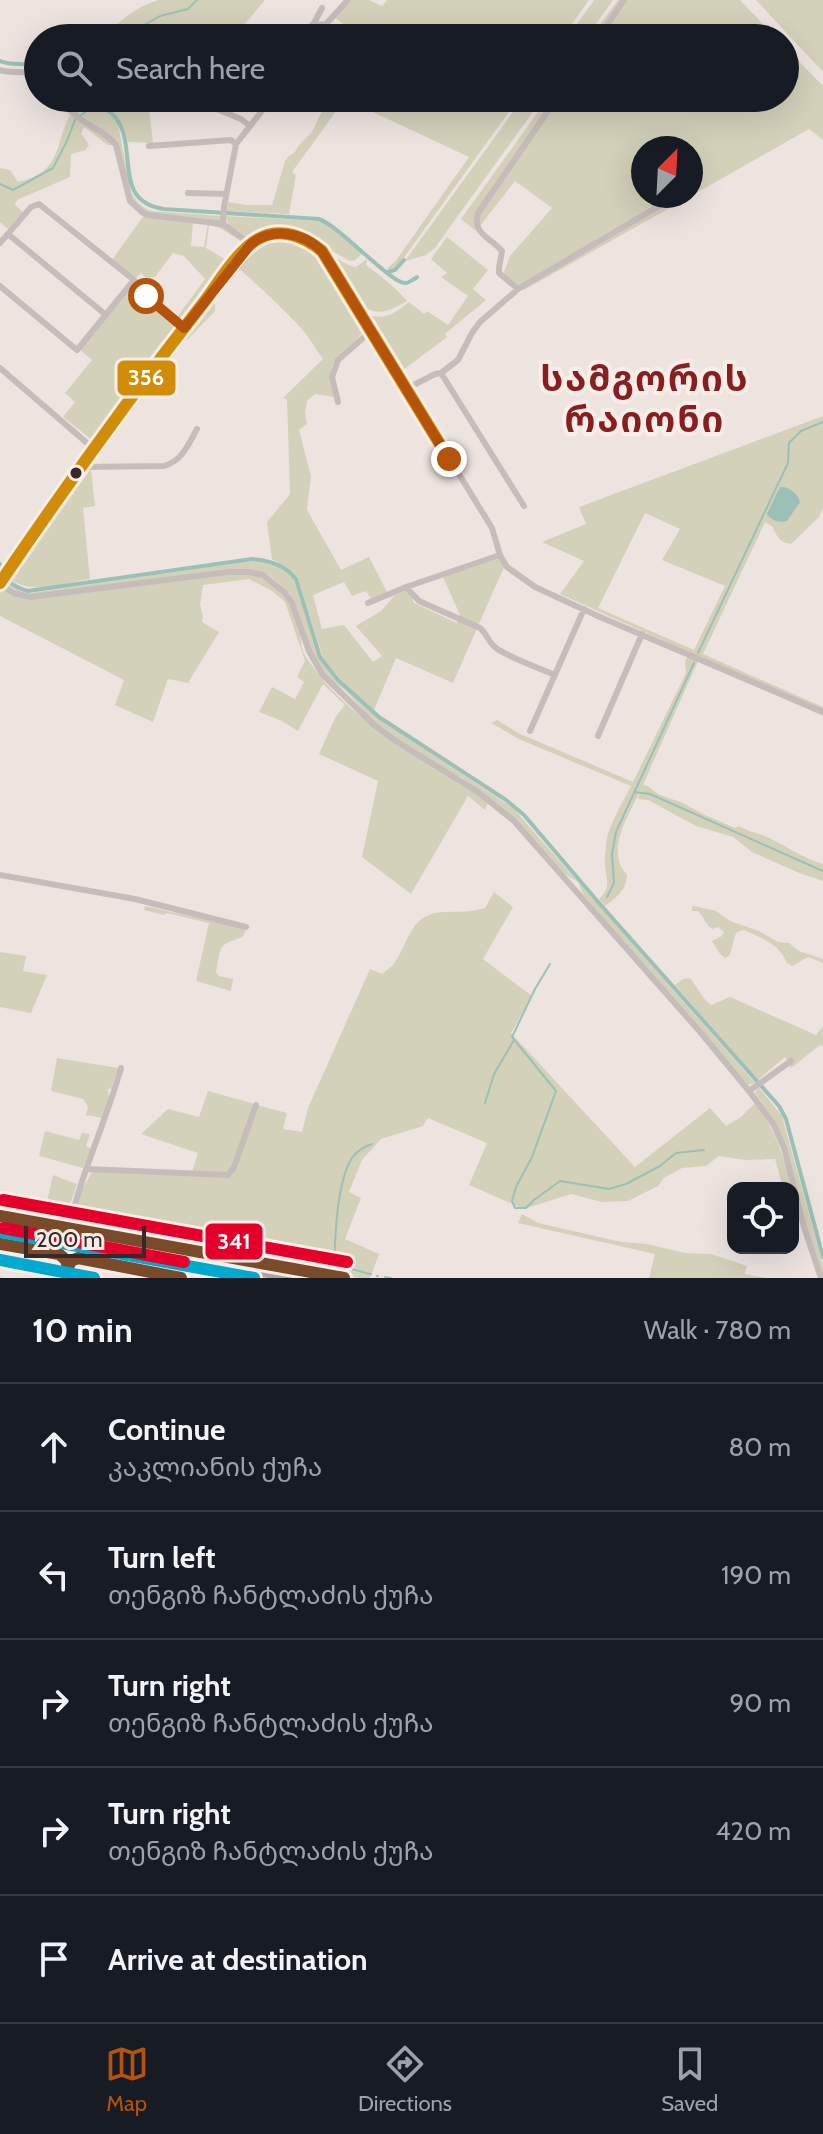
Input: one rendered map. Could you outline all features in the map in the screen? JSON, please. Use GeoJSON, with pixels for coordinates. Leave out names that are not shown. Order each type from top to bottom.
{"type":"FeatureCollection","features":[{"type":"Feature","properties":{"kind":"highway"},"geometry":{"type":"LineString","coordinates":[[0,1224],[296,1278]]}},
{"type":"Feature","properties":{"kind":"highway"},"geometry":{"type":"LineString","coordinates":[[0,1235],[238,1278]]}},
{"type":"Feature","properties":{"kind":"highway"},"geometry":{"type":"LineString","coordinates":[[0,1243],[35,1241]]}},
{"type":"Feature","properties":{"kind":"street"},"geometry":{"type":"LineString","coordinates":[[326,24],[348,0]]}},
{"type":"Feature","properties":{"kind":"street"},"geometry":{"type":"LineString","coordinates":[[608,24],[624,0]]}},
{"type":"Feature","properties":{"kind":"street"},"geometry":{"type":"LineString","coordinates":[[313,24],[322,8]]}},
{"type":"Feature","properties":{"kind":"street"},"geometry":{"type":"LineString","coordinates":[[0,70],[24,71]]}},
{"type":"Feature","properties":{"kind":"street"},"geometry":{"type":"LineString","coordinates":[[73,112],[116,145],[130,201],[148,215],[223,220],[251,244]]}},
{"type":"Feature","properties":{"kind":"street"},"geometry":{"type":"LineString","coordinates":[[224,112],[250,126]]}},
{"type":"Feature","properties":{"kind":"street"},"geometry":{"type":"LineString","coordinates":[[223,220],[236,144],[261,112]]}},
{"type":"Feature","properties":{"kind":"street"},"geometry":{"type":"LineString","coordinates":[[518,289],[499,273],[502,251],[480,232],[476,219],[547,112]]}},
{"type":"Feature","properties":{"kind":"street"},"geometry":{"type":"LineString","coordinates":[[149,146],[231,140],[236,144]]}},
{"type":"Feature","properties":{"kind":"street"},"geometry":{"type":"LineString","coordinates":[[188,193],[226,194]]}},
{"type":"Feature","properties":{"kind":"street"},"geometry":{"type":"LineString","coordinates":[[0,243],[36,204],[42,205],[134,280],[146,296],[184,328]]}},
{"type":"Feature","properties":{"kind":"street"},"geometry":{"type":"LineString","coordinates":[[406,389],[441,373],[458,360],[480,322],[518,289],[656,208]]}},
{"type":"Feature","properties":{"kind":"street"},"geometry":{"type":"LineString","coordinates":[[821,1278],[779,1135],[751,1090],[514,821],[478,792],[374,725],[322,674],[309,651],[292,603],[269,578],[249,572],[229,572],[30,597],[14,593],[1,583],[94,449],[251,244],[267,235],[284,233],[302,236],[322,251],[492,528],[507,567],[535,587],[823,712]]}},
{"type":"Feature","properties":{"kind":"street"},"geometry":{"type":"LineString","coordinates":[[8,234],[106,315]]}},
{"type":"Feature","properties":{"kind":"street"},"geometry":{"type":"LineString","coordinates":[[0,286],[77,350],[134,280]]}},
{"type":"Feature","properties":{"kind":"street"},"geometry":{"type":"LineString","coordinates":[[338,402],[332,377],[338,360],[371,331]]}},
{"type":"Feature","properties":{"kind":"street"},"geometry":{"type":"LineString","coordinates":[[0,368],[94,449]]}},
{"type":"Feature","properties":{"kind":"street"},"geometry":{"type":"LineString","coordinates":[[441,373],[524,506]]}},
{"type":"Feature","properties":{"kind":"street"},"geometry":{"type":"LineString","coordinates":[[82,467],[173,464],[197,429]]}},
{"type":"Feature","properties":{"kind":"street"},"geometry":{"type":"LineString","coordinates":[[368,603],[500,555]]}},
{"type":"Feature","properties":{"kind":"street"},"geometry":{"type":"LineString","coordinates":[[406,587],[419,601],[480,628],[497,649],[555,675]]}},
{"type":"Feature","properties":{"kind":"street"},"geometry":{"type":"LineString","coordinates":[[530,731],[584,609]]}},
{"type":"Feature","properties":{"kind":"street"},"geometry":{"type":"LineString","coordinates":[[598,736],[642,634]]}},
{"type":"Feature","properties":{"kind":"street"},"geometry":{"type":"LineString","coordinates":[[0,875],[136,899],[246,927]]}},
{"type":"Feature","properties":{"kind":"street"},"geometry":{"type":"LineString","coordinates":[[751,1090],[791,1061]]}},
{"type":"Feature","properties":{"kind":"street"},"geometry":{"type":"LineString","coordinates":[[69,1228],[121,1068]]}},
{"type":"Feature","properties":{"kind":"street"},"geometry":{"type":"LineString","coordinates":[[87,1169],[228,1175],[234,1167],[256,1105]]}},
{"type":"Feature","properties":{"kind":"street"},"geometry":{"type":"LineString","coordinates":[[0,1216],[344,1278]]}},
{"type":"Feature","properties":{"kind":"street"},"geometry":{"type":"LineString","coordinates":[[0,1243],[181,1278]]}},
{"type":"Feature","properties":{"kind":"street"},"geometry":{"type":"LineString","coordinates":[[59,1254],[66,1260],[67,1278]]}},
{"type":"Feature","properties":{"kind":"street"},"geometry":{"type":"LineString","coordinates":[[68,1267],[71,1261],[78,1258]]}},
{"type":"Feature","properties":{"kind":"shaded area"},"geometry":{"type":"Polygon","coordinates":[[[159,0],[265,0],[245,24],[118,24],[143,6],[159,0]]]}},
{"type":"Feature","properties":{"kind":"shaded area"},"geometry":{"type":"Polygon","coordinates":[[[344,0],[369,0],[382,6],[387,0],[589,0],[572,24],[343,24],[332,15],[344,0]]]}},
{"type":"Feature","properties":{"kind":"shaded area"},"geometry":{"type":"Polygon","coordinates":[[[594,0],[613,0],[596,24],[577,24],[594,0]]]}},
{"type":"Feature","properties":{"kind":"shaded area"},"geometry":{"type":"Polygon","coordinates":[[[618,0],[740,0],[763,24],[600,24],[618,0]]]}},
{"type":"Feature","properties":{"kind":"shaded area"},"geometry":{"type":"Polygon","coordinates":[[[756,0],[823,0],[823,72],[799,46],[799,24],[778,24],[756,0]]]}},
{"type":"Feature","properties":{"kind":"shaded area"},"geometry":{"type":"Polygon","coordinates":[[[799,61],[823,86],[823,140],[809,129],[703,189],[703,136],[631,136],[631,208],[670,208],[524,290],[504,272],[510,256],[552,208],[515,181],[476,231],[461,219],[538,112],[799,112],[799,61]]]}},
{"type":"Feature","properties":{"kind":"shaded area"},"geometry":{"type":"Polygon","coordinates":[[[66,112],[106,112],[114,117],[131,192],[144,208],[221,216],[220,222],[149,214],[133,203],[118,145],[108,145],[84,127],[81,134],[89,144],[86,150],[71,154],[70,177],[17,200],[15,205],[23,212],[8,229],[0,222],[0,168],[10,170],[18,182],[42,172],[50,165],[70,115],[66,112]]]}},
{"type":"Feature","properties":{"kind":"shaded area"},"geometry":{"type":"Polygon","coordinates":[[[112,112],[149,112],[153,143],[128,142],[112,112]]]}},
{"type":"Feature","properties":{"kind":"shaded area"},"geometry":{"type":"Polygon","coordinates":[[[321,112],[336,112],[292,172],[296,175],[289,214],[227,211],[228,202],[272,205],[285,161],[312,132],[321,112]]]}},
{"type":"Feature","properties":{"kind":"shaded area"},"geometry":{"type":"Polygon","coordinates":[[[373,112],[509,112],[400,263],[395,269],[387,268],[395,262],[469,157],[373,112]]]}},
{"type":"Feature","properties":{"kind":"shaded area"},"geometry":{"type":"Polygon","coordinates":[[[513,112],[533,112],[434,249],[426,255],[405,261],[513,112]]]}},
{"type":"Feature","properties":{"kind":"shaded area"},"geometry":{"type":"Polygon","coordinates":[[[144,215],[193,222],[191,246],[204,247],[208,224],[221,226],[247,244],[181,323],[178,316],[205,279],[184,256],[173,253],[155,277],[146,278],[141,273],[135,279],[112,260],[144,215]],[[209,225],[206,248],[228,261],[242,242],[209,225]]]}},
{"type":"Feature","properties":{"kind":"shaded area"},"geometry":{"type":"Polygon","coordinates":[[[226,216],[318,221],[328,225],[362,254],[350,261],[311,238],[290,231],[267,231],[250,239],[228,224],[226,216]]]}},
{"type":"Feature","properties":{"kind":"shaded area"},"geometry":{"type":"Polygon","coordinates":[[[268,237],[301,239],[319,252],[364,325],[364,330],[333,364],[331,372],[335,397],[315,394],[307,401],[307,424],[299,430],[311,476],[307,509],[311,517],[341,570],[369,557],[387,592],[371,599],[366,591],[352,596],[344,582],[313,595],[322,629],[344,625],[373,662],[382,656],[356,626],[381,611],[395,595],[409,589],[414,603],[457,623],[460,615],[443,577],[498,559],[504,567],[453,683],[396,658],[374,710],[344,683],[323,658],[297,576],[280,564],[279,568],[296,582],[320,659],[333,677],[378,718],[513,808],[755,1083],[748,1085],[608,924],[583,894],[578,882],[565,874],[515,820],[461,777],[372,720],[346,691],[325,675],[310,649],[289,593],[270,576],[242,569],[32,594],[18,591],[5,584],[5,580],[20,591],[31,593],[244,562],[259,561],[276,566],[278,562],[272,560],[267,522],[290,494],[287,399],[283,398],[323,359],[300,327],[238,268],[252,245],[268,237]]]}},
{"type":"Feature","properties":{"kind":"shaded area"},"geometry":{"type":"Polygon","coordinates":[[[447,237],[488,270],[473,289],[486,300],[445,334],[447,337],[398,374],[363,314],[388,316],[409,302],[424,314],[427,311],[448,325],[468,296],[441,277],[447,273],[431,259],[447,237]]]}},
{"type":"Feature","properties":{"kind":"shaded area"},"geometry":{"type":"Polygon","coordinates":[[[328,256],[356,267],[367,259],[366,265],[407,301],[382,312],[358,304],[328,256]]]}},
{"type":"Feature","properties":{"kind":"shaded area"},"geometry":{"type":"Polygon","coordinates":[[[130,289],[134,289],[180,327],[96,443],[63,417],[75,402],[65,393],[92,360],[80,350],[130,289]]]}},
{"type":"Feature","properties":{"kind":"shaded area"},"geometry":{"type":"Polygon","coordinates":[[[211,300],[215,311],[181,346],[94,463],[91,459],[211,300]]]}},
{"type":"Feature","properties":{"kind":"shaded area"},"geometry":{"type":"Polygon","coordinates":[[[823,416],[823,508],[819,517],[791,544],[781,541],[773,527],[765,522],[703,654],[823,707],[823,716],[698,661],[643,785],[705,815],[765,836],[823,864],[823,881],[752,852],[733,837],[696,826],[648,800],[638,799],[641,789],[618,843],[618,855],[627,875],[625,885],[605,906],[599,899],[607,886],[607,838],[631,786],[519,739],[491,723],[497,720],[518,733],[633,782],[686,673],[685,662],[689,652],[560,594],[584,561],[542,542],[586,524],[579,507],[823,416]],[[645,513],[598,608],[694,650],[725,586],[662,560],[680,529],[645,513]]]}},
{"type":"Feature","properties":{"kind":"shaded area"},"geometry":{"type":"Polygon","coordinates":[[[91,470],[95,506],[83,508],[90,579],[36,587],[17,583],[8,577],[83,471],[91,470]]]}},
{"type":"Feature","properties":{"kind":"shaded area"},"geometry":{"type":"Polygon","coordinates":[[[247,573],[267,581],[282,594],[293,612],[304,654],[347,705],[387,736],[488,803],[485,810],[468,796],[411,894],[362,857],[378,781],[319,754],[336,716],[345,705],[323,684],[298,731],[259,712],[272,687],[295,699],[304,682],[297,677],[305,661],[285,602],[272,591],[249,579],[203,585],[200,605],[202,622],[219,632],[188,683],[168,679],[153,722],[115,705],[124,680],[0,616],[3,588],[18,596],[94,591],[247,573]]]}},
{"type":"Feature","properties":{"kind":"shaded area"},"geometry":{"type":"Polygon","coordinates":[[[494,892],[513,907],[483,959],[532,996],[511,1033],[635,1167],[710,1108],[726,1126],[755,1103],[774,1133],[790,1182],[781,1182],[775,1159],[745,1160],[719,1156],[706,1166],[682,1168],[664,1178],[658,1186],[628,1201],[602,1202],[571,1194],[524,1209],[469,1185],[487,1143],[428,1118],[423,1126],[381,1139],[362,1160],[349,1192],[361,1198],[345,1239],[379,1254],[370,1278],[74,1227],[80,1193],[92,1172],[229,1176],[257,1105],[287,1113],[283,1129],[302,1132],[308,1108],[370,969],[382,974],[392,966],[413,928],[426,916],[485,908],[494,892]]]}},
{"type":"Feature","properties":{"kind":"shaded area"},"geometry":{"type":"Polygon","coordinates":[[[145,906],[246,929],[243,937],[228,942],[220,951],[216,972],[219,976],[233,979],[231,991],[196,981],[209,923],[144,910],[145,906]]]}},
{"type":"Feature","properties":{"kind":"shaded area"},"geometry":{"type":"Polygon","coordinates":[[[694,906],[716,911],[730,921],[759,931],[778,942],[789,943],[799,951],[823,959],[823,963],[808,957],[792,966],[775,946],[744,930],[737,932],[729,956],[725,958],[712,941],[724,932],[718,927],[712,929],[698,911],[692,911],[694,906]]]}},
{"type":"Feature","properties":{"kind":"shaded area"},"geometry":{"type":"Polygon","coordinates":[[[0,952],[26,956],[23,971],[47,975],[31,1013],[0,1007],[0,952]]]}},
{"type":"Feature","properties":{"kind":"shaded area"},"geometry":{"type":"Polygon","coordinates":[[[690,978],[711,1005],[730,997],[816,1035],[823,1026],[823,1046],[820,1045],[791,1068],[785,1057],[758,1080],[675,985],[690,978]]]}},
{"type":"Feature","properties":{"kind":"shaded area"},"geometry":{"type":"Polygon","coordinates":[[[57,1058],[118,1068],[111,1089],[108,1089],[109,1098],[102,1118],[86,1115],[88,1107],[83,1099],[51,1091],[57,1058]]]}},
{"type":"Feature","properties":{"kind":"shaded area"},"geometry":{"type":"Polygon","coordinates":[[[758,1086],[782,1116],[823,1265],[823,1278],[799,1203],[799,1182],[792,1182],[771,1116],[755,1093],[758,1086]]]}},
{"type":"Feature","properties":{"kind":"shaded area"},"geometry":{"type":"Polygon","coordinates":[[[208,1091],[255,1104],[230,1170],[226,1172],[192,1172],[198,1153],[141,1134],[168,1109],[199,1117],[208,1091]]]}},
{"type":"Feature","properties":{"kind":"shaded area"},"geometry":{"type":"Polygon","coordinates":[[[45,1131],[79,1140],[82,1133],[90,1134],[86,1146],[91,1149],[83,1168],[39,1156],[45,1131]]]}},
{"type":"Feature","properties":{"kind":"shaded area"},"geometry":{"type":"Polygon","coordinates":[[[53,1175],[77,1184],[64,1222],[0,1211],[5,1201],[15,1204],[11,1210],[44,1214],[53,1175]]]}},
{"type":"Feature","properties":{"kind":"shaded area"},"geometry":{"type":"Polygon","coordinates":[[[522,1214],[538,1223],[621,1242],[647,1244],[685,1253],[711,1254],[747,1266],[745,1274],[766,1278],[649,1278],[655,1254],[518,1223],[522,1214]]]}},
{"type":"Feature","properties":{"kind":"water"},"geometry":{"type":"Polygon","coordinates":[[[780,487],[793,491],[800,502],[784,522],[773,520],[767,514],[780,487]]]}},
{"type":"Feature","properties":{"kind":"waterway"},"geometry":{"type":"LineString","coordinates":[[146,24],[160,16],[188,9],[197,0]]}},
{"type":"Feature","properties":{"kind":"waterway"},"geometry":{"type":"LineString","coordinates":[[0,61],[24,64]]}},
{"type":"Feature","properties":{"kind":"waterway"},"geometry":{"type":"LineString","coordinates":[[80,116],[85,112]]}},
{"type":"Feature","properties":{"kind":"waterway"},"geometry":{"type":"LineString","coordinates":[[109,112],[122,130],[132,185],[137,196],[148,204],[164,209],[319,219],[399,281],[407,283],[417,277]]}},
{"type":"Feature","properties":{"kind":"waterway"},"geometry":{"type":"LineString","coordinates":[[0,184],[13,190],[53,168],[75,120]]}},
{"type":"Feature","properties":{"kind":"waterway"},"geometry":{"type":"LineString","coordinates":[[387,272],[395,270],[404,260]]}},
{"type":"Feature","properties":{"kind":"waterway"},"geometry":{"type":"LineString","coordinates":[[698,653],[788,463],[789,443],[801,431],[823,422]]}},
{"type":"Feature","properties":{"kind":"waterway"},"geometry":{"type":"LineString","coordinates":[[0,564],[10,582],[28,591],[252,559],[270,562],[287,570],[296,579],[320,657],[338,680],[379,717],[524,815],[779,1106],[786,1119],[823,1257]]}},
{"type":"Feature","properties":{"kind":"waterway"},"geometry":{"type":"LineString","coordinates":[[607,897],[614,883],[612,854],[616,832],[694,663]]}},
{"type":"Feature","properties":{"kind":"waterway"},"geometry":{"type":"LineString","coordinates":[[635,792],[650,794],[823,871]]}},
{"type":"Feature","properties":{"kind":"waterway"},"geometry":{"type":"LineString","coordinates":[[550,964],[512,1037],[556,1091],[532,1157],[516,1187],[512,1201],[515,1208],[526,1208],[560,1181],[609,1189],[626,1184],[660,1166],[676,1153],[704,1150]]}},
{"type":"Feature","properties":{"kind":"waterway"},"geometry":{"type":"LineString","coordinates":[[485,1103],[494,1074],[514,1040]]}},
{"type":"Feature","properties":{"kind":"waterway"},"geometry":{"type":"LineString","coordinates":[[371,1274],[346,1268],[334,1271],[337,1213],[343,1182],[354,1156],[372,1144]]}},
{"type":"Feature","properties":{"kind":"waterway"},"geometry":{"type":"LineString","coordinates":[[385,1277],[391,1278]]}},
{"type":"Feature","properties":{"kind":"transit line","name":"356"},"geometry":{"type":"LineString","coordinates":[[0,583],[49,511],[229,267],[252,243],[268,235],[293,235],[322,251],[449,459]]}},
{"type":"Feature","properties":{"kind":"transit line","name":"341"},"geometry":{"type":"LineString","coordinates":[[3,1200],[347,1262]]}},
{"type":"Feature","properties":{"kind":"transit line"},"geometry":{"type":"LineString","coordinates":[[0,1216],[344,1278]]}},
{"type":"Feature","properties":{"kind":"transit line","name":"341"},"geometry":{"type":"LineString","coordinates":[[3,1228],[184,1262]]}},
{"type":"Feature","properties":{"kind":"transit line"},"geometry":{"type":"LineString","coordinates":[[0,1232],[254,1278]]}},
{"type":"Feature","properties":{"kind":"transit line"},"geometry":{"type":"LineString","coordinates":[[0,1244],[59,1254],[68,1267]]}},
{"type":"Feature","properties":{"kind":"transit line"},"geometry":{"type":"LineString","coordinates":[[68,1267],[71,1261],[78,1258],[181,1278]]}},
{"type":"Feature","properties":{"kind":"transit line"},"geometry":{"type":"LineString","coordinates":[[0,1260],[94,1278]]}},
{"type":"Feature","properties":{"kind":"district","name":"სამგორის რაიონი"},"geometry":{"type":"Point","coordinates":[645,398]}},
{"type":"Feature","properties":{"kind":"route"},"geometry":{"type":"LineString","coordinates":[[146,296],[184,328],[251,244],[267,235],[284,233],[302,236],[322,251],[449,459]]}}]}
